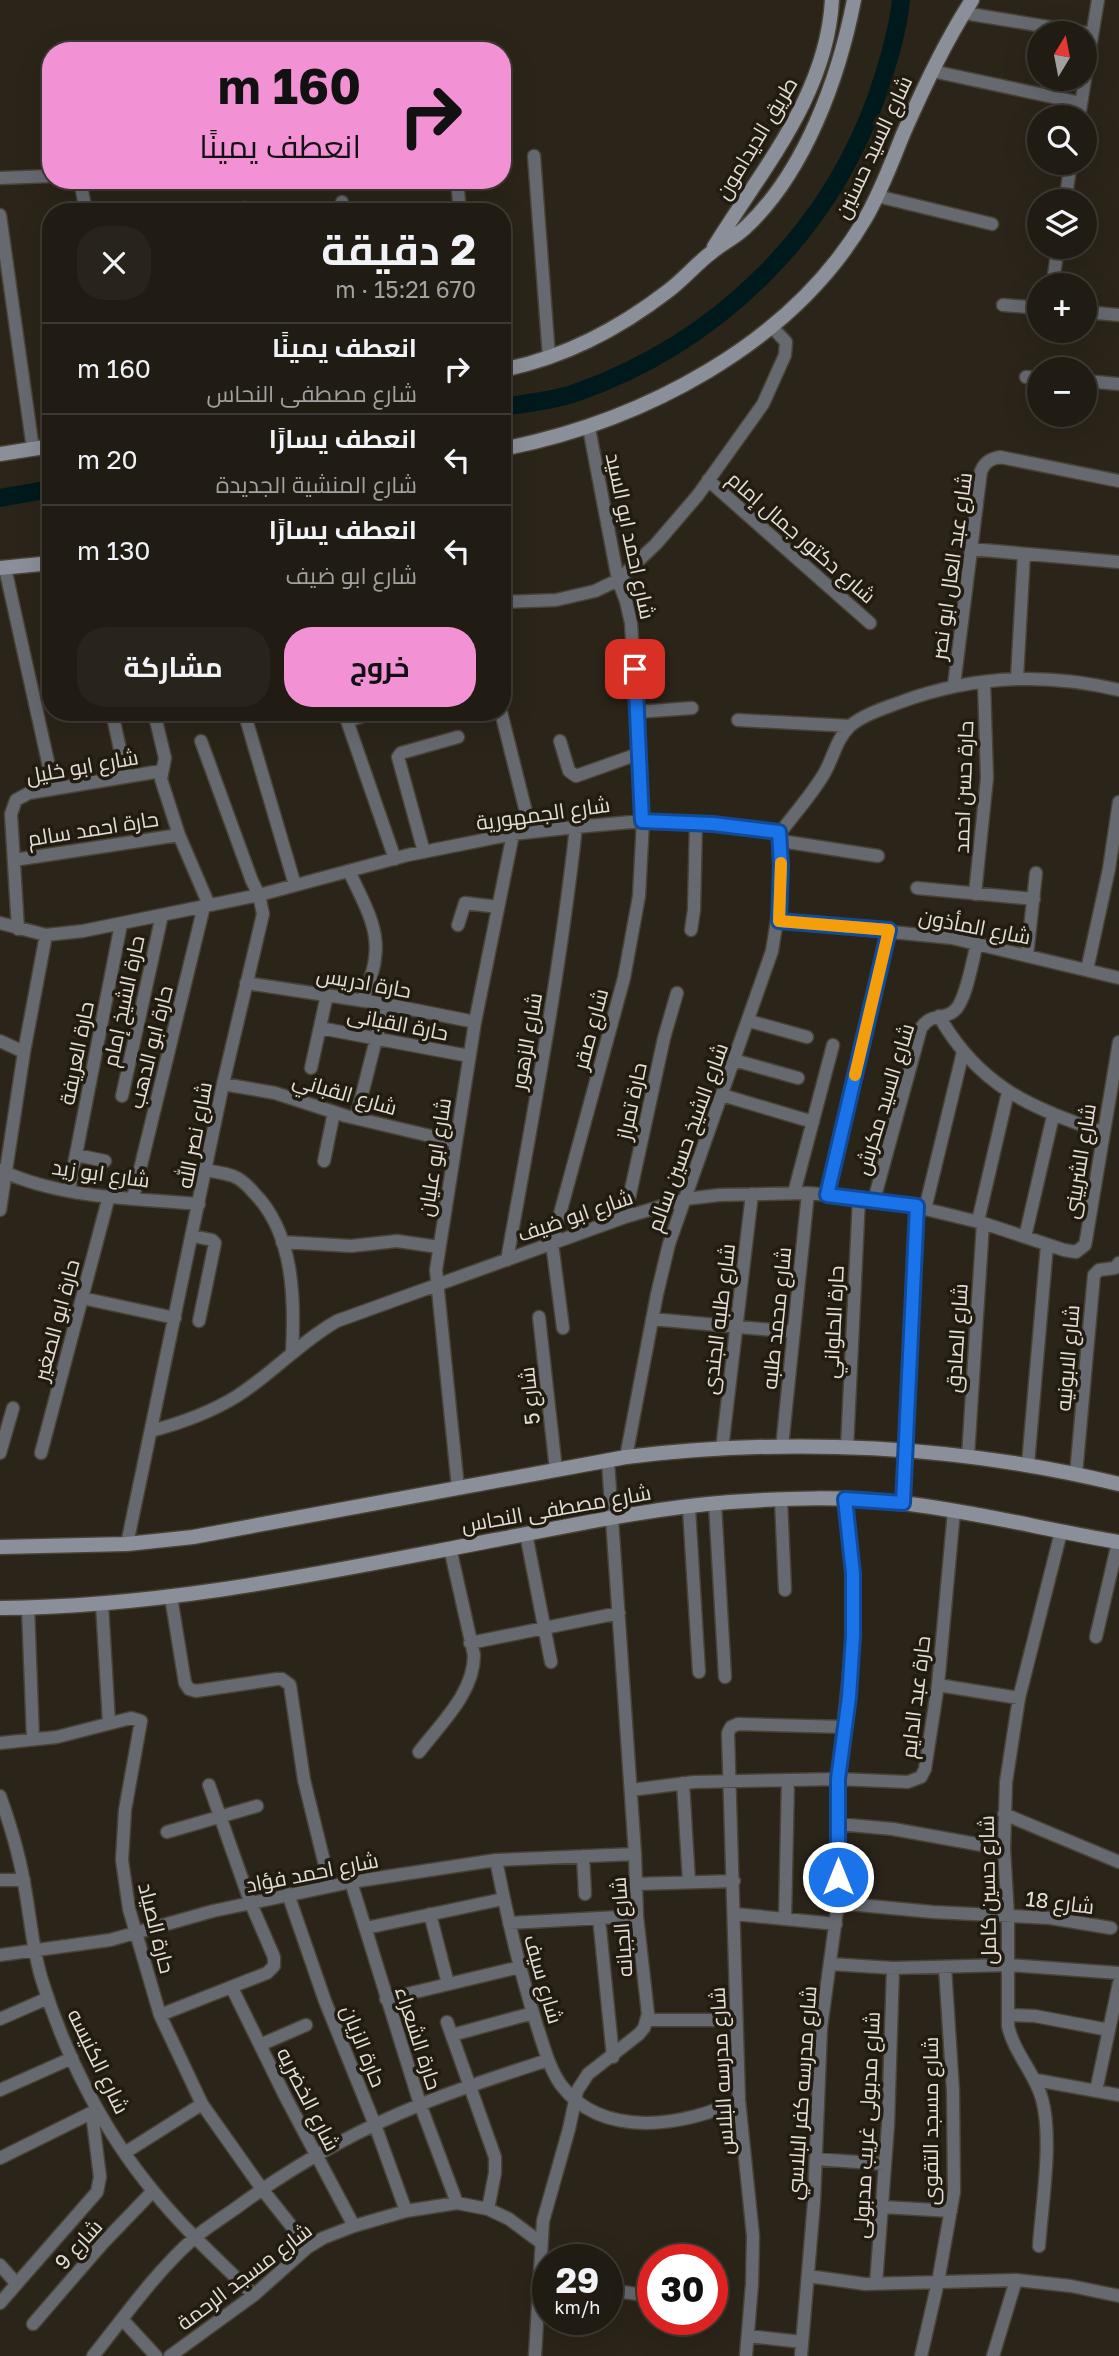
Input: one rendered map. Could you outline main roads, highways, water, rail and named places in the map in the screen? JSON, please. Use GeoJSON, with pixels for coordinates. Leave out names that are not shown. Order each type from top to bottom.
{"type":"FeatureCollection","features":[{"type":"Feature","properties":{"kind":"waterway"},"geometry":{"type":"LineString","coordinates":[[511,406],[567,396],[626,372],[675,345],[720,314],[761,278],[798,237],[830,192],[857,144],[878,93],[895,35],[901,0]]}},
{"type":"Feature","properties":{"kind":"waterway"},"geometry":{"type":"LineString","coordinates":[[0,498],[42,491]]}}]}
